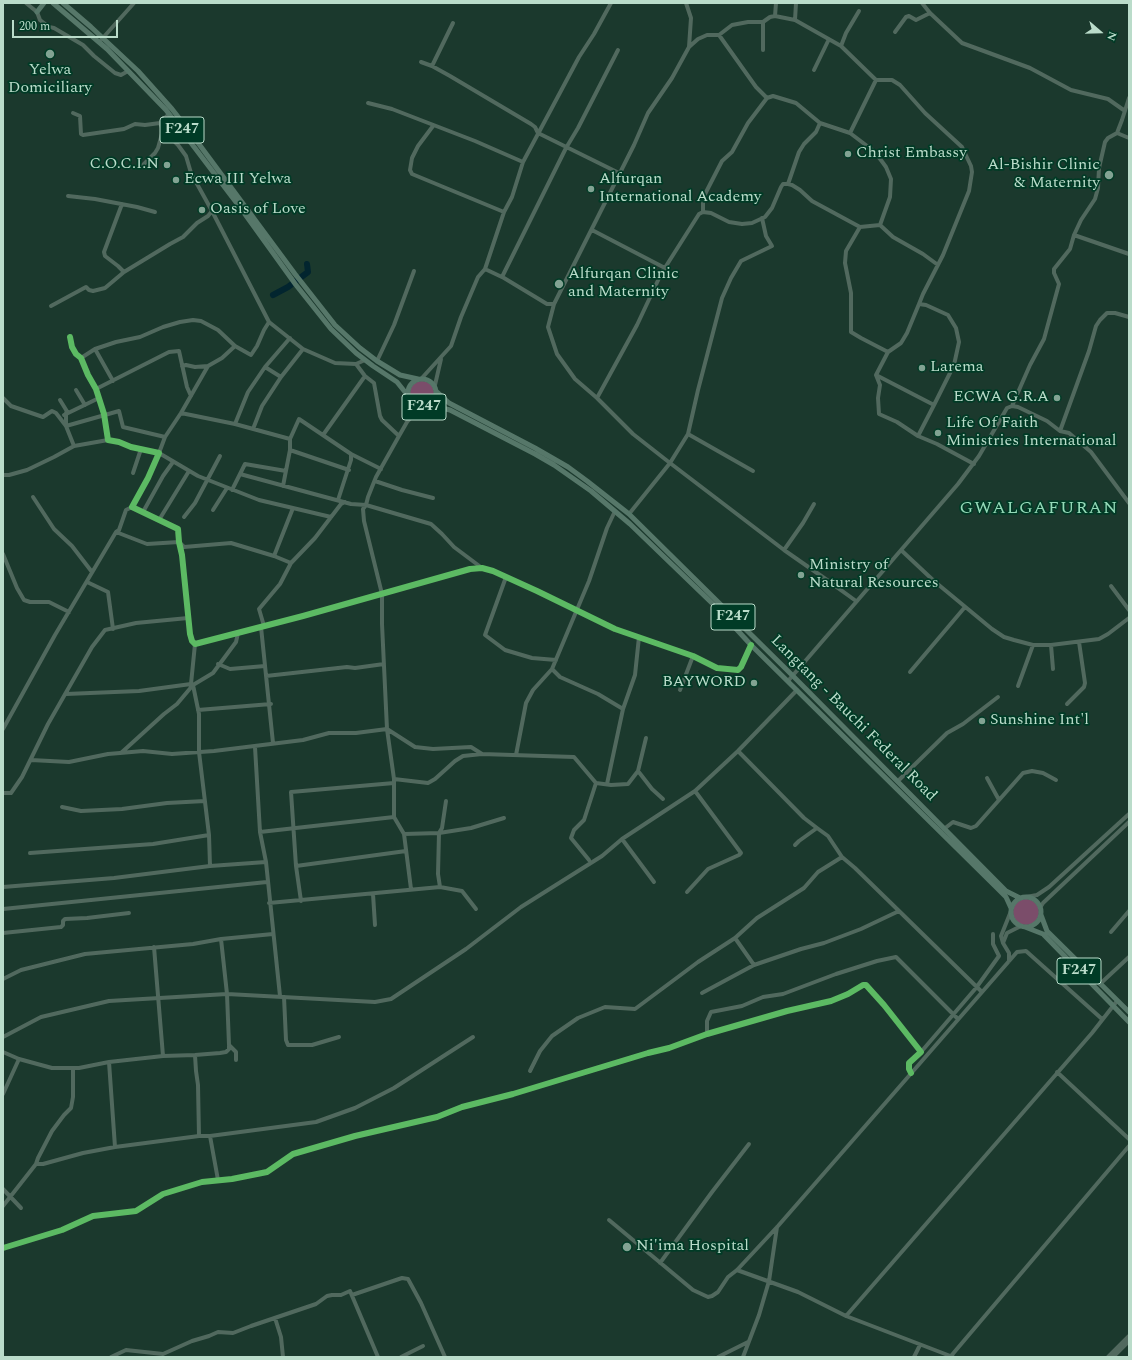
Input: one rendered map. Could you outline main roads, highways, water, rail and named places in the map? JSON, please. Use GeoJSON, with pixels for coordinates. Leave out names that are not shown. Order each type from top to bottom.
{"type":"FeatureCollection","features":[{"type":"Feature","properties":{"kind":"main road"},"geometry":{"type":"LineString","coordinates":[[37,12],[44,3]]}},
{"type":"Feature","properties":{"kind":"main road","name":"F247"},"geometry":{"type":"LineString","coordinates":[[53,3],[101,40],[138,72],[172,109],[193,136],[331,329],[365,360],[397,382],[412,402],[421,407],[430,405],[436,398],[436,391],[430,381],[400,375],[377,361],[335,325],[299,284]]}},
{"type":"Feature","properties":{"kind":"main road","name":"F247"},"geometry":{"type":"LineString","coordinates":[[63,3],[101,40],[169,114],[293,275]]}},
{"type":"Feature","properties":{"kind":"main road","name":"F247"},"geometry":{"type":"LineString","coordinates":[[409,397],[411,385],[420,379]]}},
{"type":"Feature","properties":{"kind":"main road","name":"Langtang - Bauchi Federal Road"},"geometry":{"type":"LineString","coordinates":[[436,391],[449,403],[568,467],[629,514],[898,781],[1006,891],[1020,898]]}},
{"type":"Feature","properties":{"kind":"main road","name":"Langtang - Bauchi Federal Road"},"geometry":{"type":"LineString","coordinates":[[430,405],[450,410],[535,454],[572,476],[630,524],[716,607],[751,645],[1006,897],[1011,909]]}},
{"type":"Feature","properties":{"kind":"main road","name":"F247"},"geometry":{"type":"LineString","coordinates":[[1020,898],[1026,897],[1035,900],[1040,908],[1040,915],[1047,931],[1129,1012]]}},
{"type":"Feature","properties":{"kind":"main road"},"geometry":{"type":"LineString","coordinates":[[1011,909],[1016,900],[1020,898]]}},
{"type":"Feature","properties":{"kind":"main road","name":"F247"},"geometry":{"type":"LineString","coordinates":[[1011,909],[1013,920],[1023,927],[1043,934],[1129,1022]]}},
{"type":"Feature","properties":{"kind":"main road"},"geometry":{"type":"LineString","coordinates":[[1023,927],[1033,925],[1037,922],[1040,915]]}},
{"type":"Feature","properties":{"kind":"waterway"},"geometry":{"type":"LineString","coordinates":[[273,295],[288,287],[308,272],[307,264]]}},
{"type":"Feature","properties":{"kind":"place","name":"Yelwa Domiciliary"},"geometry":{"type":"Point","coordinates":[50,54]}},
{"type":"Feature","properties":{"kind":"place","name":"Christ Embassy"},"geometry":{"type":"Point","coordinates":[848,154]}},
{"type":"Feature","properties":{"kind":"place","name":"C.O.C.I.N"},"geometry":{"type":"Point","coordinates":[167,165]}},
{"type":"Feature","properties":{"kind":"place","name":"Al-Bishir Clinic & Maternity"},"geometry":{"type":"Point","coordinates":[1109,175]}},
{"type":"Feature","properties":{"kind":"place","name":"Ecwa III Yelwa"},"geometry":{"type":"Point","coordinates":[176,180]}},
{"type":"Feature","properties":{"kind":"place","name":"Alfurqan International Academy"},"geometry":{"type":"Point","coordinates":[591,189]}},
{"type":"Feature","properties":{"kind":"place","name":"Oasis of Love"},"geometry":{"type":"Point","coordinates":[202,210]}},
{"type":"Feature","properties":{"kind":"place","name":"Alfurqan Clinic and Maternity"},"geometry":{"type":"Point","coordinates":[559,284]}},
{"type":"Feature","properties":{"kind":"place","name":"Larema"},"geometry":{"type":"Point","coordinates":[922,368]}},
{"type":"Feature","properties":{"kind":"place","name":"ECWA G.R.A"},"geometry":{"type":"Point","coordinates":[1057,398]}},
{"type":"Feature","properties":{"kind":"place","name":"Life Of Faith Ministries International"},"geometry":{"type":"Point","coordinates":[938,433]}},
{"type":"Feature","properties":{"kind":"place","name":"Ministry of Natural Resources"},"geometry":{"type":"Point","coordinates":[801,575]}},
{"type":"Feature","properties":{"kind":"place","name":"BAYWORD"},"geometry":{"type":"Point","coordinates":[754,683]}},
{"type":"Feature","properties":{"kind":"place","name":"Sunshine Int'l"},"geometry":{"type":"Point","coordinates":[982,721]}},
{"type":"Feature","properties":{"kind":"place","name":"Ni'ima Hospital"},"geometry":{"type":"Point","coordinates":[627,1247]}},
{"type":"Feature","properties":{"kind":"district","name":"GWALGAFURAN"},"geometry":{"type":"Point","coordinates":[1039,509]}}]}
